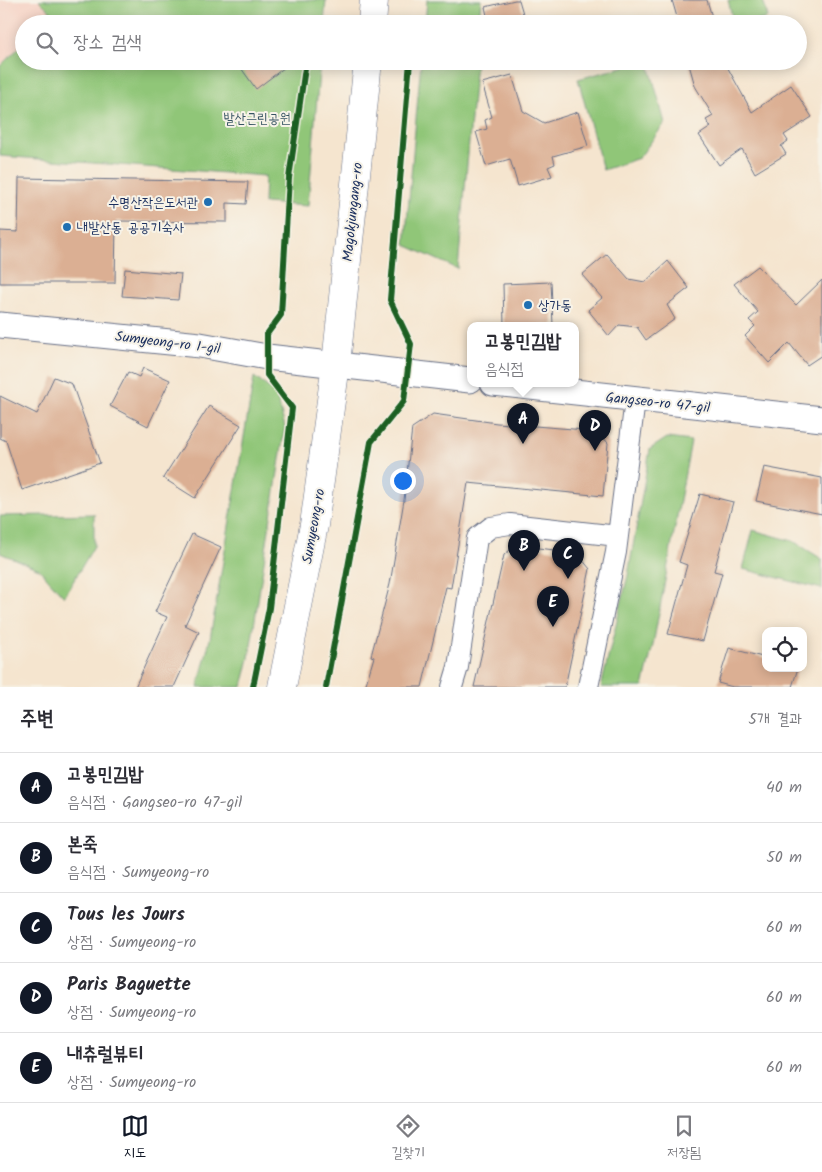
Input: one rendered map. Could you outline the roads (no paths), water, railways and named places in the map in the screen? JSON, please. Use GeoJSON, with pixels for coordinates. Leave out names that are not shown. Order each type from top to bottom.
{"type":"FeatureCollection","features":[{"type":"Feature","properties":{"kind":"main road"},"geometry":{"type":"LineString","coordinates":[[373,15],[374,0]]}},
{"type":"Feature","properties":{"kind":"main road","name":"Magokjungang-ro"},"geometry":{"type":"LineString","coordinates":[[336,364],[367,70]]}},
{"type":"Feature","properties":{"kind":"main road","name":"Sumyeong-ro"},"geometry":{"type":"LineString","coordinates":[[282,687],[314,525],[336,364]]}},
{"type":"Feature","properties":{"kind":"street","name":"Sumyeong-ro 1-gil"},"geometry":{"type":"LineString","coordinates":[[0,325],[190,344],[267,357],[336,364]]}},
{"type":"Feature","properties":{"kind":"street"},"geometry":{"type":"LineString","coordinates":[[336,364],[467,380]]}},
{"type":"Feature","properties":{"kind":"street","name":"Gangseo-ro 47-gil"},"geometry":{"type":"LineString","coordinates":[[527,387],[822,419]]}},
{"type":"Feature","properties":{"kind":"street"},"geometry":{"type":"LineString","coordinates":[[588,687],[618,536],[636,400]]}},
{"type":"Feature","properties":{"kind":"street"},"geometry":{"type":"LineString","coordinates":[[452,687],[458,667],[477,538],[491,527],[510,524],[618,536]]}},
{"type":"Feature","properties":{"kind":"place","name":"수명산작은도서관"},"geometry":{"type":"Point","coordinates":[208,202]}},
{"type":"Feature","properties":{"kind":"place","name":"내발산동 공공기숙사"},"geometry":{"type":"Point","coordinates":[67,227]}},
{"type":"Feature","properties":{"kind":"place","name":"상가동"},"geometry":{"type":"Point","coordinates":[528,305]}},
{"type":"Feature","properties":{"kind":"place","name":"고봉민김밥"},"geometry":{"type":"Point","coordinates":[523,444]}},
{"type":"Feature","properties":{"kind":"place","name":"Paris Baguette"},"geometry":{"type":"Point","coordinates":[595,451]}},
{"type":"Feature","properties":{"kind":"place","name":"본죽"},"geometry":{"type":"Point","coordinates":[524,571]}},
{"type":"Feature","properties":{"kind":"place","name":"Tous les Jours"},"geometry":{"type":"Point","coordinates":[568,579]}},
{"type":"Feature","properties":{"kind":"place","name":"내츄럴뷰티"},"geometry":{"type":"Point","coordinates":[553,627]}},
{"type":"Feature","properties":{"kind":"park label","name":"발산근린공원"},"geometry":{"type":"Point","coordinates":[257,118]}}]}
